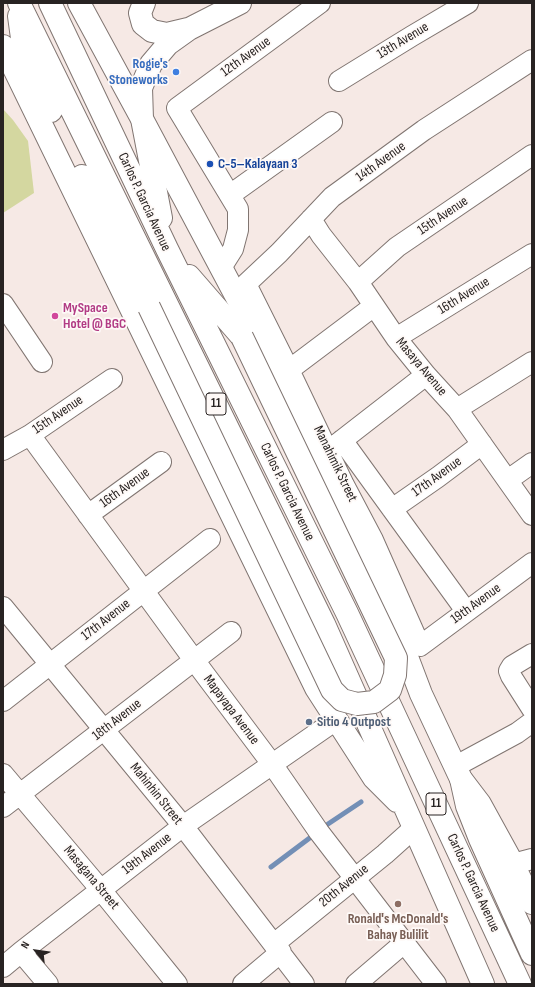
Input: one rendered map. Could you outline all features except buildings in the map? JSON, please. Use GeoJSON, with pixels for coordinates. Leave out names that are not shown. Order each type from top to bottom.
{"type":"FeatureCollection","features":[{"type":"Feature","properties":{"kind":"main road"},"geometry":{"type":"LineString","coordinates":[[18,3],[24,53],[84,181],[115,238],[149,307],[332,690],[342,700],[357,704],[374,702],[390,690],[395,675],[396,658],[242,338],[167,249],[142,119],[141,88],[151,64],[168,44],[189,29],[240,3]]}},
{"type":"Feature","properties":{"kind":"main road","name":"Carlos P. Garcia Avenue"},"geometry":{"type":"LineString","coordinates":[[18,3],[324,624],[483,984]]}},
{"type":"Feature","properties":{"kind":"main road","name":"Carlos P. Garcia Avenue"},"geometry":{"type":"LineString","coordinates":[[50,3],[167,249],[347,613],[520,984]]}},
{"type":"Feature","properties":{"kind":"main road"},"geometry":{"type":"LineString","coordinates":[[79,3],[268,356],[389,614],[421,694],[459,773],[480,804],[523,861],[532,903]]}},
{"type":"Feature","properties":{"kind":"main road"},"geometry":{"type":"LineString","coordinates":[[144,3],[142,4],[140,13],[144,24],[152,31],[167,34],[189,29]]}},
{"type":"Feature","properties":{"kind":"main road"},"geometry":{"type":"LineString","coordinates":[[3,46],[316,688],[374,778],[405,808]]}},
{"type":"Feature","properties":{"kind":"main road"},"geometry":{"type":"LineString","coordinates":[[3,80],[20,95],[84,181]]}},
{"type":"Feature","properties":{"kind":"main road"},"geometry":{"type":"LineString","coordinates":[[420,646],[421,694]]}},
{"type":"Feature","properties":{"kind":"main road"},"geometry":{"type":"LineString","coordinates":[[459,773],[467,806],[480,839],[532,954]]}},
{"type":"Feature","properties":{"kind":"main road"},"geometry":{"type":"LineString","coordinates":[[432,796],[480,839]]}},
{"type":"Feature","properties":{"kind":"street","name":"13th Avenue"},"geometry":{"type":"LineString","coordinates":[[339,81],[468,3]]}},
{"type":"Feature","properties":{"kind":"street","name":"12th Avenue"},"geometry":{"type":"LineString","coordinates":[[230,195],[177,108],[316,4]]}},
{"type":"Feature","properties":{"kind":"street","name":"14th Avenue"},"geometry":{"type":"LineString","coordinates":[[246,284],[279,253],[332,197],[424,130],[532,60]]}},
{"type":"Feature","properties":{"kind":"street"},"geometry":{"type":"LineString","coordinates":[[221,268],[233,249],[238,230],[238,209],[230,195],[332,122]]}},
{"type":"Feature","properties":{"kind":"street","name":"15th Avenue"},"geometry":{"type":"LineString","coordinates":[[358,282],[397,247],[532,155]]}},
{"type":"Feature","properties":{"kind":"street","name":"Masaya Avenue"},"geometry":{"type":"LineString","coordinates":[[311,219],[321,235],[358,282],[396,338],[426,375],[457,409],[532,515]]}},
{"type":"Feature","properties":{"kind":"street","name":"16th Avenue"},"geometry":{"type":"LineString","coordinates":[[396,338],[532,254]]}},
{"type":"Feature","properties":{"kind":"street","name":"Manahimik Street"},"geometry":{"type":"LineString","coordinates":[[246,284],[289,370],[335,445],[344,485],[384,563],[420,646]]}},
{"type":"Feature","properties":{"kind":"street"},"geometry":{"type":"LineString","coordinates":[[3,304],[42,362]]}},
{"type":"Feature","properties":{"kind":"street"},"geometry":{"type":"LineString","coordinates":[[289,370],[374,306]]}},
{"type":"Feature","properties":{"kind":"street"},"geometry":{"type":"LineString","coordinates":[[457,409],[532,362]]}},
{"type":"Feature","properties":{"kind":"street"},"geometry":{"type":"LineString","coordinates":[[426,375],[335,445],[392,509],[466,611]]}},
{"type":"Feature","properties":{"kind":"street","name":"15th Avenue"},"geometry":{"type":"LineString","coordinates":[[3,450],[30,435],[112,379]]}},
{"type":"Feature","properties":{"kind":"street","name":"Mapayapa Avenue"},"geometry":{"type":"LineString","coordinates":[[30,435],[194,660],[272,764],[319,832],[436,984]]}},
{"type":"Feature","properties":{"kind":"street","name":"17th Avenue"},"geometry":{"type":"LineString","coordinates":[[392,509],[482,444]]}},
{"type":"Feature","properties":{"kind":"street","name":"16th Avenue"},"geometry":{"type":"LineString","coordinates":[[88,515],[161,462]]}},
{"type":"Feature","properties":{"kind":"street"},"geometry":{"type":"LineString","coordinates":[[508,480],[532,463]]}},
{"type":"Feature","properties":{"kind":"street","name":"17th Avenue"},"geometry":{"type":"LineString","coordinates":[[3,701],[210,539]]}},
{"type":"Feature","properties":{"kind":"street","name":"19th Avenue"},"geometry":{"type":"LineString","coordinates":[[420,646],[532,563]]}},
{"type":"Feature","properties":{"kind":"street","name":"Mahinhin Street"},"geometry":{"type":"LineString","coordinates":[[3,607],[183,826],[304,984]]}},
{"type":"Feature","properties":{"kind":"street","name":"18th Avenue"},"geometry":{"type":"LineString","coordinates":[[3,807],[231,632]]}},
{"type":"Feature","properties":{"kind":"street"},"geometry":{"type":"LineString","coordinates":[[532,654],[512,666],[509,671],[532,709]]}},
{"type":"Feature","properties":{"kind":"street","name":"19th Avenue"},"geometry":{"type":"LineString","coordinates":[[3,968],[21,952],[183,826],[336,720]]}},
{"type":"Feature","properties":{"kind":"street"},"geometry":{"type":"LineString","coordinates":[[459,773],[532,722]]}},
{"type":"Feature","properties":{"kind":"street","name":"Masagana Street"},"geometry":{"type":"LineString","coordinates":[[3,774],[101,890],[177,984]]}},
{"type":"Feature","properties":{"kind":"street","name":"20th Avenue"},"geometry":{"type":"LineString","coordinates":[[243,984],[277,948],[354,878],[385,854],[414,828]]}},
{"type":"Feature","properties":{"kind":"street"},"geometry":{"type":"LineString","coordinates":[[356,984],[404,943]]}},
{"type":"Feature","properties":{"kind":"street"},"geometry":{"type":"LineString","coordinates":[[21,952],[48,984]]}},
{"type":"Feature","properties":{"kind":"green space"},"geometry":{"type":"Polygon","coordinates":[[[3,109],[28,141],[34,193],[3,213],[3,109]]]}},
{"type":"Feature","properties":{"kind":"waterway"},"geometry":{"type":"LineString","coordinates":[[328,824],[361,802]]}},
{"type":"Feature","properties":{"kind":"waterway"},"geometry":{"type":"LineString","coordinates":[[271,867],[311,837]]}},
{"type":"Feature","properties":{"kind":"place","name":"Rogie's Stoneworks"},"geometry":{"type":"Point","coordinates":[176,72]}},
{"type":"Feature","properties":{"kind":"place","name":"C-5–Kalayaan 3"},"geometry":{"type":"Point","coordinates":[210,164]}},
{"type":"Feature","properties":{"kind":"place","name":"MySpace Hotel @ BGC"},"geometry":{"type":"Point","coordinates":[55,316]}},
{"type":"Feature","properties":{"kind":"place","name":"Sitio 4 Outpost"},"geometry":{"type":"Point","coordinates":[309,722]}},
{"type":"Feature","properties":{"kind":"place","name":"Ronald's McDonald's Bahay Bulilit"},"geometry":{"type":"Point","coordinates":[398,904]}}]}
